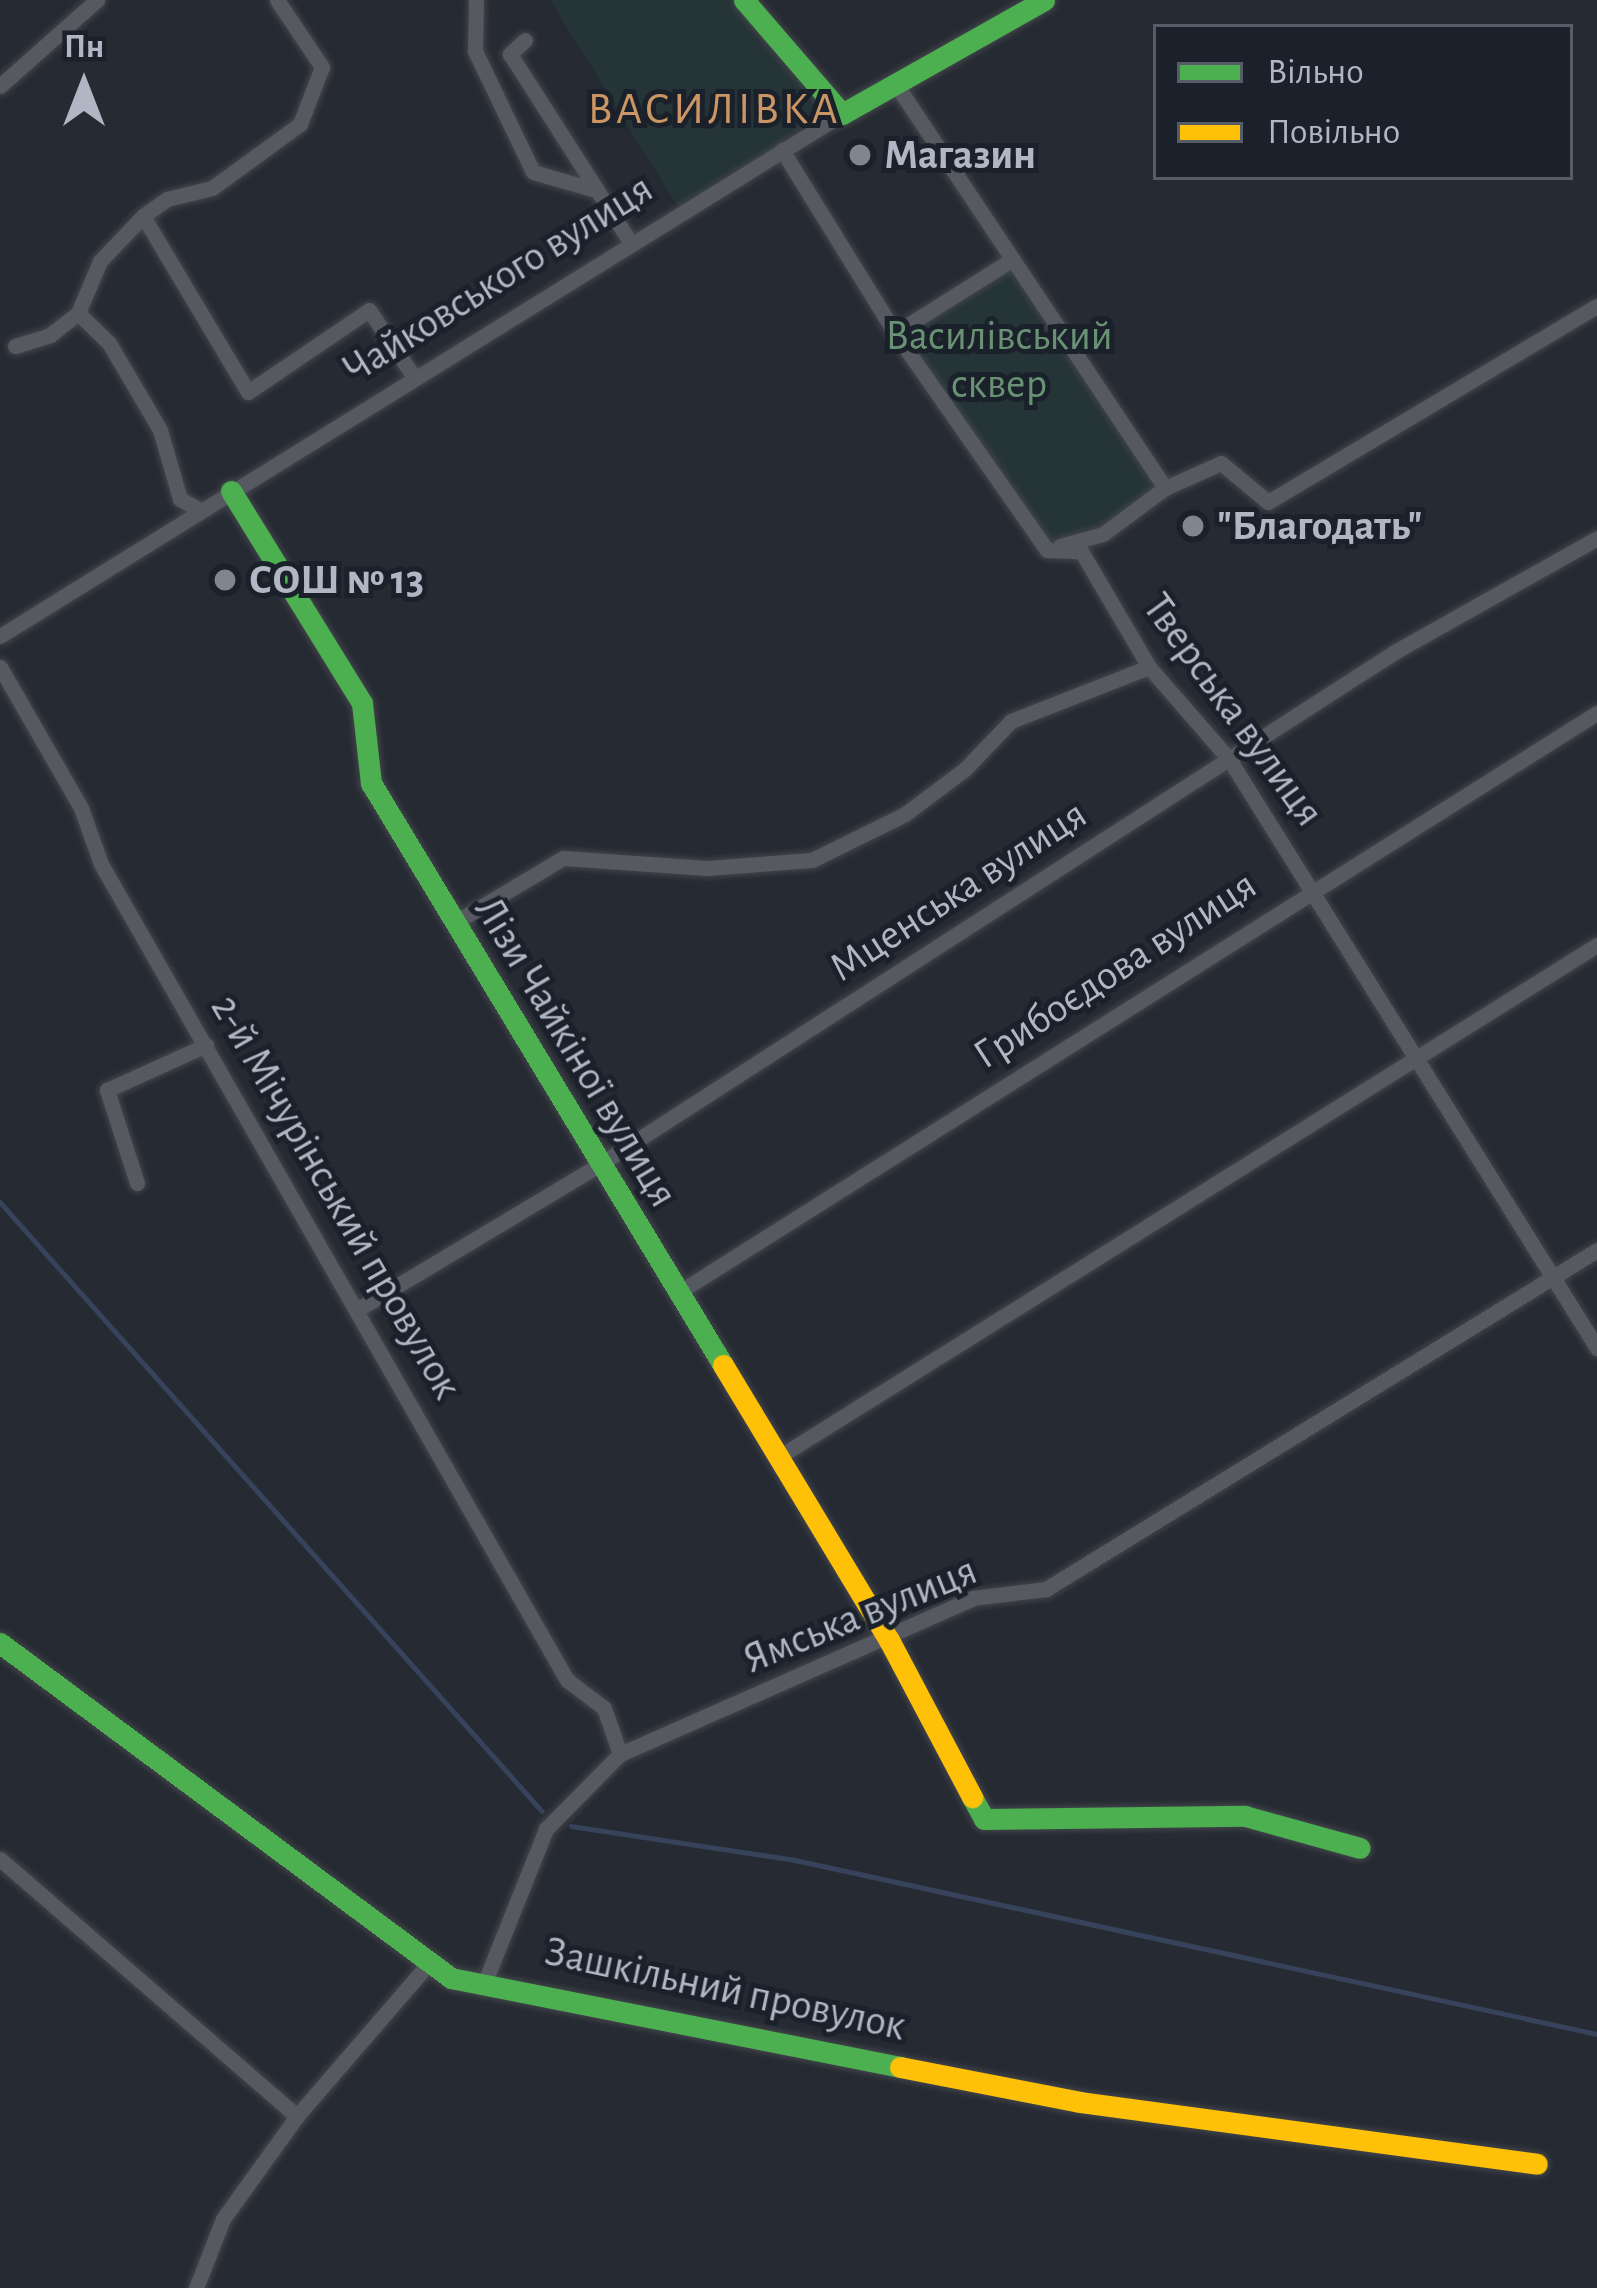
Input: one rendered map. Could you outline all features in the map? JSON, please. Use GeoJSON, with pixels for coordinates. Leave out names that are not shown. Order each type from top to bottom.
{"type":"FeatureCollection","features":[{"type":"Feature","properties":{"kind":"street"},"geometry":{"type":"LineString","coordinates":[[0,86],[97,0]]}},
{"type":"Feature","properties":{"kind":"street"},"geometry":{"type":"LineString","coordinates":[[15,346],[50,335],[78,313],[100,260],[143,216],[167,199],[212,188],[299,124],[322,67],[277,0]]}},
{"type":"Feature","properties":{"kind":"street"},"geometry":{"type":"LineString","coordinates":[[476,0],[476,51],[525,159],[533,172],[592,189]]}},
{"type":"Feature","properties":{"kind":"street"},"geometry":{"type":"LineString","coordinates":[[744,0],[842,114]]}},
{"type":"Feature","properties":{"kind":"street","name":"Чайковського вулиця"},"geometry":{"type":"LineString","coordinates":[[0,637],[782,150],[1044,0]]}},
{"type":"Feature","properties":{"kind":"street"},"geometry":{"type":"LineString","coordinates":[[525,40],[508,50],[592,189],[631,243]]}},
{"type":"Feature","properties":{"kind":"street"},"geometry":{"type":"LineString","coordinates":[[895,83],[1165,488]]}},
{"type":"Feature","properties":{"kind":"street","name":"Тверська вулиця"},"geometry":{"type":"LineString","coordinates":[[782,150],[895,333],[1047,550],[1081,551],[1150,667],[1229,759],[1314,886],[1597,1348]]}},
{"type":"Feature","properties":{"kind":"street"},"geometry":{"type":"LineString","coordinates":[[143,216],[248,392],[369,310],[414,377]]}},
{"type":"Feature","properties":{"kind":"street"},"geometry":{"type":"LineString","coordinates":[[895,333],[1012,260]]}},
{"type":"Feature","properties":{"kind":"street"},"geometry":{"type":"LineString","coordinates":[[1047,550],[1103,534],[1165,488],[1221,463],[1268,502],[1597,306]]}},
{"type":"Feature","properties":{"kind":"street"},"geometry":{"type":"LineString","coordinates":[[78,313],[110,343],[160,430],[180,499],[200,510]]}},
{"type":"Feature","properties":{"kind":"street","name":"Лізи Чайкіної вулиця"},"geometry":{"type":"LineString","coordinates":[[231,491],[362,703],[371,783],[597,1166],[889,1640],[984,1820],[1245,1816],[1360,1848]]}},
{"type":"Feature","properties":{"kind":"street","name":"Мценська вулиця"},"geometry":{"type":"LineString","coordinates":[[360,1307],[597,1166],[1396,651],[1597,538]]}},
{"type":"Feature","properties":{"kind":"street","name":"2-й Мічурінський провулок"},"geometry":{"type":"LineString","coordinates":[[0,667],[81,808],[101,865],[360,1307],[567,1680],[604,1708],[620,1754]]}},
{"type":"Feature","properties":{"kind":"street"},"geometry":{"type":"LineString","coordinates":[[454,923],[563,858],[707,868],[812,860],[904,814],[965,770],[1011,721],[1150,667]]}},
{"type":"Feature","properties":{"kind":"street","name":"Грибоєдова вулиця"},"geometry":{"type":"LineString","coordinates":[[676,1294],[1314,886],[1597,713]]}},
{"type":"Feature","properties":{"kind":"street"},"geometry":{"type":"LineString","coordinates":[[777,1458],[1597,945]]}},
{"type":"Feature","properties":{"kind":"street"},"geometry":{"type":"LineString","coordinates":[[137,1184],[107,1090],[206,1045]]}},
{"type":"Feature","properties":{"kind":"street","name":"Ямська вулиця"},"geometry":{"type":"LineString","coordinates":[[486,1979],[546,1829],[620,1754],[889,1640],[973,1598],[1046,1589],[1597,1250]]}},
{"type":"Feature","properties":{"kind":"street","name":"Зашкільний провулок"},"geometry":{"type":"LineString","coordinates":[[0,1643],[451,1978],[486,1979],[1080,2102],[1538,2164]]}},
{"type":"Feature","properties":{"kind":"street"},"geometry":{"type":"LineString","coordinates":[[0,1859],[297,2116]]}},
{"type":"Feature","properties":{"kind":"street"},"geometry":{"type":"LineString","coordinates":[[196,2288],[223,2219],[297,2116],[428,1964]]}},
{"type":"Feature","properties":{"kind":"green space"},"geometry":{"type":"Polygon","coordinates":[[[550,0],[740,0],[842,114],[681,212],[550,0]]]}},
{"type":"Feature","properties":{"kind":"green space","name":"Василівський сквер"},"geometry":{"type":"Polygon","coordinates":[[[1013,259],[1165,488],[1103,534],[1047,550],[895,333],[1013,259]]]}},
{"type":"Feature","properties":{"kind":"waterway"},"geometry":{"type":"LineString","coordinates":[[0,1202],[542,1811]]}},
{"type":"Feature","properties":{"kind":"waterway"},"geometry":{"type":"LineString","coordinates":[[571,1826],[795,1860],[1597,2034]]}},
{"type":"Feature","properties":{"kind":"traffic: fast"},"geometry":{"type":"LineString","coordinates":[[744,0],[842,114],[1044,0]]}},
{"type":"Feature","properties":{"kind":"traffic: fast"},"geometry":{"type":"LineString","coordinates":[[231,491],[362,703],[371,783],[723,1365]]}},
{"type":"Feature","properties":{"kind":"traffic: fast"},"geometry":{"type":"LineString","coordinates":[[0,1643],[451,1978],[900,2067]]}},
{"type":"Feature","properties":{"kind":"traffic: fast"},"geometry":{"type":"LineString","coordinates":[[972,1797],[984,1819],[1245,1816],[1360,1848]]}},
{"type":"Feature","properties":{"kind":"traffic: slow"},"geometry":{"type":"LineString","coordinates":[[723,1365],[889,1640],[972,1797]]}},
{"type":"Feature","properties":{"kind":"traffic: slow"},"geometry":{"type":"LineString","coordinates":[[900,2067],[1080,2102],[1537,2164]]}},
{"type":"Feature","properties":{"kind":"place","name":"Магазин"},"geometry":{"type":"Point","coordinates":[860,155]}},
{"type":"Feature","properties":{"kind":"place","name":"\"Благодать\""},"geometry":{"type":"Point","coordinates":[1193,526]}},
{"type":"Feature","properties":{"kind":"place","name":"СОШ № 13"},"geometry":{"type":"Point","coordinates":[225,580]}},
{"type":"Feature","properties":{"kind":"district","name":"ВАСИЛІВКА"},"geometry":{"type":"Point","coordinates":[714,110]}}]}
